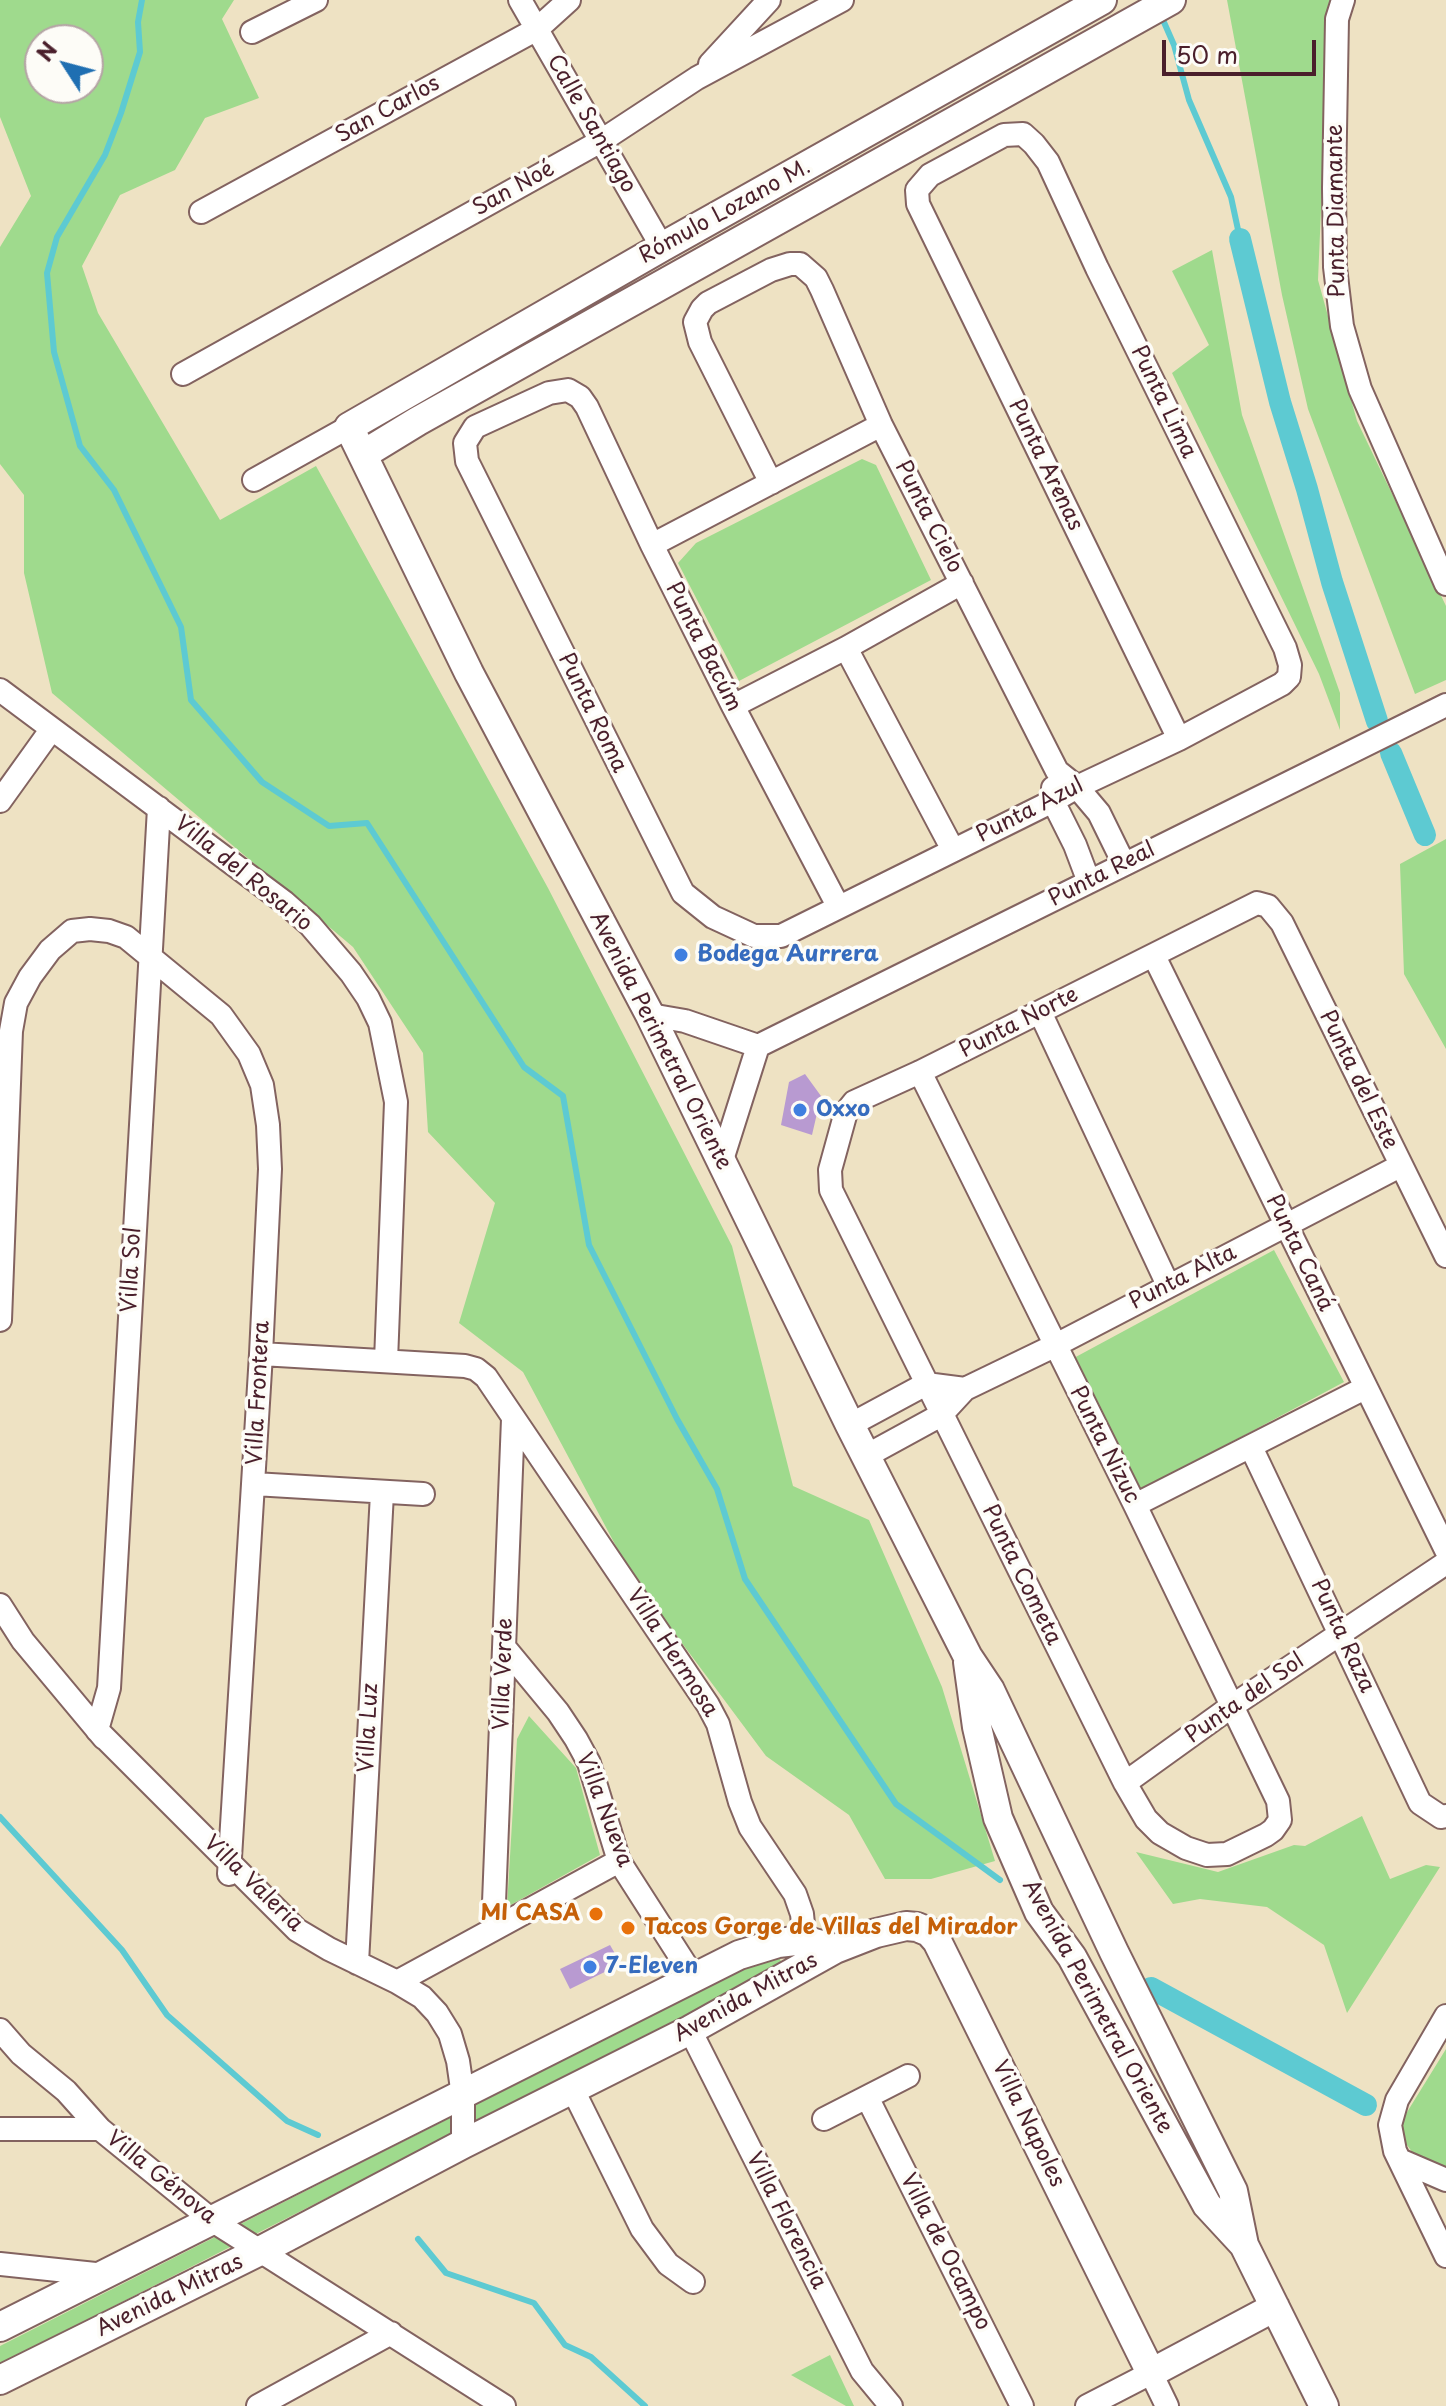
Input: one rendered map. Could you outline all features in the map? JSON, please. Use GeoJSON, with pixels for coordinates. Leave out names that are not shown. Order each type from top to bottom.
{"type":"FeatureCollection","features":[{"type":"Feature","properties":{"kind":"street","name":"Calle Santiago"},"geometry":{"type":"LineString","coordinates":[[520,0],[662,247]]}},
{"type":"Feature","properties":{"kind":"street","name":"San Carlos"},"geometry":{"type":"LineString","coordinates":[[201,212],[537,29],[569,0]]}},
{"type":"Feature","properties":{"kind":"street"},"geometry":{"type":"LineString","coordinates":[[697,78],[769,0]]}},
{"type":"Feature","properties":{"kind":"street","name":"San Noé"},"geometry":{"type":"LineString","coordinates":[[183,374],[601,141],[697,78],[842,0]]}},
{"type":"Feature","properties":{"kind":"street","name":"Rómulo Lozano M."},"geometry":{"type":"LineString","coordinates":[[349,427],[1102,0]]}},
{"type":"Feature","properties":{"kind":"street"},"geometry":{"type":"LineString","coordinates":[[364,454],[1171,0]]}},
{"type":"Feature","properties":{"kind":"street"},"geometry":{"type":"LineString","coordinates":[[252,32],[306,3]]}},
{"type":"Feature","properties":{"kind":"street","name":"Punta Diamante"},"geometry":{"type":"LineString","coordinates":[[1341,5],[1334,188],[1336,281],[1342,326],[1360,389],[1446,584]]}},
{"type":"Feature","properties":{"kind":"street","name":"Punta Lima"},"geometry":{"type":"LineString","coordinates":[[917,190],[930,175],[1004,135],[1023,134],[1048,162],[1097,268],[1285,648],[1290,665],[1289,677]]}},
{"type":"Feature","properties":{"kind":"street","name":"Punta Arenas"},"geometry":{"type":"LineString","coordinates":[[917,190],[918,204],[1179,739]]}},
{"type":"Feature","properties":{"kind":"street","name":"Punta Cielo"},"geometry":{"type":"LineString","coordinates":[[771,483],[700,342],[695,322],[708,303],[771,270],[800,264],[816,278],[881,425],[1057,771],[1077,787],[1099,813],[1124,864]]}},
{"type":"Feature","properties":{"kind":"street","name":"Punta Roma"},"geometry":{"type":"LineString","coordinates":[[568,390],[549,393],[475,427],[465,443],[467,461],[683,893],[713,917],[754,936],[768,938]]}},
{"type":"Feature","properties":{"kind":"street","name":"Punta Bacúm"},"geometry":{"type":"LineString","coordinates":[[568,390],[580,397],[587,407],[652,545],[838,906]]}},
{"type":"Feature","properties":{"kind":"street"},"geometry":{"type":"LineString","coordinates":[[652,545],[881,425]]}},
{"type":"Feature","properties":{"kind":"street"},"geometry":{"type":"LineString","coordinates":[[254,480],[349,427]]}},
{"type":"Feature","properties":{"kind":"street","name":"Avenida Perimetral Oriente"},"geometry":{"type":"LineString","coordinates":[[349,427],[469,673],[650,1015],[850,1425],[968,1657],[990,1690],[1039,1797],[1233,2191],[1244,2245],[1324,2406]]}},
{"type":"Feature","properties":{"kind":"street"},"geometry":{"type":"LineString","coordinates":[[733,706],[962,583]]}},
{"type":"Feature","properties":{"kind":"street"},"geometry":{"type":"LineString","coordinates":[[846,648],[953,850]]}},
{"type":"Feature","properties":{"kind":"street","name":"Punta Azul"},"geometry":{"type":"LineString","coordinates":[[768,938],[781,936],[1179,739],[1282,684],[1289,677]]}},
{"type":"Feature","properties":{"kind":"street","name":"Villa del Rosario"},"geometry":{"type":"LineString","coordinates":[[0,690],[304,919],[351,973],[368,998],[380,1023],[396,1102],[386,1361]]}},
{"type":"Feature","properties":{"kind":"street","name":"Punta Real"},"geometry":{"type":"LineString","coordinates":[[758,1046],[1446,705]]}},
{"type":"Feature","properties":{"kind":"street"},"geometry":{"type":"LineString","coordinates":[[0,801],[51,730]]}},
{"type":"Feature","properties":{"kind":"street"},"geometry":{"type":"LineString","coordinates":[[1057,771],[1053,801],[1089,882]]}},
{"type":"Feature","properties":{"kind":"street","name":"Villa Sol"},"geometry":{"type":"LineString","coordinates":[[97,1730],[109,1688],[159,808]]}},
{"type":"Feature","properties":{"kind":"street","name":"Punta Norte"},"geometry":{"type":"LineString","coordinates":[[831,1190],[830,1170],[846,1112],[854,1102],[1257,903],[1268,906]]}},
{"type":"Feature","properties":{"kind":"street","name":"Punta del Este"},"geometry":{"type":"LineString","coordinates":[[1268,906],[1282,923],[1446,1256]]}},
{"type":"Feature","properties":{"kind":"street"},"geometry":{"type":"LineString","coordinates":[[0,1320],[11,1031],[16,1003],[50,950],[72,931],[109,931],[126,937],[149,957]]}},
{"type":"Feature","properties":{"kind":"street","name":"Punta Caná"},"geometry":{"type":"LineString","coordinates":[[1154,956],[1446,1550]]}},
{"type":"Feature","properties":{"kind":"street","name":"Villa Frontera"},"geometry":{"type":"LineString","coordinates":[[149,957],[221,1015],[249,1054],[262,1085],[268,1125],[270,1169],[261,1354],[230,1869]]}},
{"type":"Feature","properties":{"kind":"street"},"geometry":{"type":"LineString","coordinates":[[1040,1012],[1168,1285]]}},
{"type":"Feature","properties":{"kind":"street"},"geometry":{"type":"LineString","coordinates":[[650,1015],[685,1021],[758,1046],[721,1163]]}},
{"type":"Feature","properties":{"kind":"street","name":"Punta Nizuc"},"geometry":{"type":"LineString","coordinates":[[920,1072],[1278,1801],[1280,1820]]}},
{"type":"Feature","properties":{"kind":"street","name":"Punta Alta"},"geometry":{"type":"LineString","coordinates":[[866,1456],[941,1415],[965,1389],[1400,1166]]}},
{"type":"Feature","properties":{"kind":"street","name":"Punta Cometa"},"geometry":{"type":"LineString","coordinates":[[831,1190],[1125,1783],[1146,1819],[1160,1833],[1186,1848],[1207,1855],[1227,1854],[1266,1835],[1280,1820]]}},
{"type":"Feature","properties":{"kind":"street"},"geometry":{"type":"LineString","coordinates":[[261,1354],[386,1361]]}},
{"type":"Feature","properties":{"kind":"street","name":"Villa Hermosa"},"geometry":{"type":"LineString","coordinates":[[386,1361],[465,1366],[476,1369],[486,1377],[708,1705],[718,1724],[750,1827],[795,1894],[802,1914],[806,1952]]}},
{"type":"Feature","properties":{"kind":"street"},"geometry":{"type":"LineString","coordinates":[[850,1425],[926,1384],[965,1389]]}},
{"type":"Feature","properties":{"kind":"street"},"geometry":{"type":"LineString","coordinates":[[1135,1505],[1365,1388]]}},
{"type":"Feature","properties":{"kind":"street","name":"Villa Verde"},"geometry":{"type":"LineString","coordinates":[[493,1928],[513,1419]]}},
{"type":"Feature","properties":{"kind":"street","name":"Punta Raza"},"geometry":{"type":"LineString","coordinates":[[1251,1447],[1420,1803],[1444,1816]]}},
{"type":"Feature","properties":{"kind":"street"},"geometry":{"type":"LineString","coordinates":[[254,1484],[423,1494]]}},
{"type":"Feature","properties":{"kind":"street","name":"Villa Luz"},"geometry":{"type":"LineString","coordinates":[[357,1963],[382,1493]]}},
{"type":"Feature","properties":{"kind":"street","name":"Punta del Sol"},"geometry":{"type":"LineString","coordinates":[[1125,1783],[1232,1706],[1446,1563]]}},
{"type":"Feature","properties":{"kind":"street","name":"Villa Valeria"},"geometry":{"type":"LineString","coordinates":[[0,1605],[23,1641],[97,1730],[230,1869],[297,1930],[422,1997],[450,2034],[463,2096],[463,2144]]}},
{"type":"Feature","properties":{"kind":"street","name":"Villa Nueva"},"geometry":{"type":"LineString","coordinates":[[505,1648],[558,1712],[589,1763],[619,1861],[694,1978]]}},
{"type":"Feature","properties":{"kind":"street","name":"Avenida Perimetral Oriente"},"geometry":{"type":"LineString","coordinates":[[968,1657],[977,1727],[998,1818],[1039,1912],[1072,1957],[1207,2205],[1244,2245]]}},
{"type":"Feature","properties":{"kind":"street"},"geometry":{"type":"LineString","coordinates":[[1039,1797],[1016,1813],[1014,1832],[1072,1957]]}},
{"type":"Feature","properties":{"kind":"street"},"geometry":{"type":"LineString","coordinates":[[397,1982],[619,1861]]}},
{"type":"Feature","properties":{"kind":"street","name":"Villa Valeria"},"geometry":{"type":"LineString","coordinates":[[230,1869],[247,1894]]}},
{"type":"Feature","properties":{"kind":"street","name":"Villa Napoles"},"geometry":{"type":"LineString","coordinates":[[835,1949],[876,1933],[906,1926],[929,1932],[937,1941],[1167,2406]]}},
{"type":"Feature","properties":{"kind":"street","name":"Avenida Mitras"},"geometry":{"type":"LineString","coordinates":[[0,2327],[748,1952],[835,1949]]}},
{"type":"Feature","properties":{"kind":"street","name":"Avenida Mitras"},"geometry":{"type":"LineString","coordinates":[[0,2380],[260,2251],[690,2030],[806,1952]]}},
{"type":"Feature","properties":{"kind":"street"},"geometry":{"type":"LineString","coordinates":[[1446,2016],[1392,2113],[1391,2138],[1446,2256]]}},
{"type":"Feature","properties":{"kind":"street","name":"Villa Génova"},"geometry":{"type":"LineString","coordinates":[[0,2030],[21,2054],[66,2091],[100,2129],[213,2221],[504,2406]]}},
{"type":"Feature","properties":{"kind":"street","name":"Villa Florencia"},"geometry":{"type":"LineString","coordinates":[[690,2030],[862,2371],[891,2406]]}},
{"type":"Feature","properties":{"kind":"street"},"geometry":{"type":"LineString","coordinates":[[824,2119],[908,2076]]}},
{"type":"Feature","properties":{"kind":"street"},"geometry":{"type":"LineString","coordinates":[[573,2090],[642,2229],[668,2264],[693,2282]]}},
{"type":"Feature","properties":{"kind":"street","name":"Villa de Ocampo"},"geometry":{"type":"LineString","coordinates":[[867,2097],[1022,2406]]}},
{"type":"Feature","properties":{"kind":"street"},"geometry":{"type":"LineString","coordinates":[[0,2129],[100,2129]]}},
{"type":"Feature","properties":{"kind":"street"},"geometry":{"type":"LineString","coordinates":[[1402,2161],[1446,2180]]}},
{"type":"Feature","properties":{"kind":"street"},"geometry":{"type":"LineString","coordinates":[[0,2264],[106,2275]]}},
{"type":"Feature","properties":{"kind":"street"},"geometry":{"type":"LineString","coordinates":[[1087,2406],[1275,2307]]}},
{"type":"Feature","properties":{"kind":"street"},"geometry":{"type":"LineString","coordinates":[[263,2405],[391,2333]]}},
{"type":"Feature","properties":{"kind":"green space"},"geometry":{"type":"Polygon","coordinates":[[[0,0],[234,0],[222,19],[259,98],[205,118],[175,170],[120,195],[82,266],[98,313],[220,520],[316,466],[548,888],[732,1246],[793,1486],[869,1520],[942,1687],[995,1861],[931,1879],[885,1879],[849,1815],[766,1756],[632,1576],[523,1372],[459,1323],[495,1203],[428,1132],[423,1053],[353,947],[52,693],[24,573],[24,495],[0,464],[0,247],[31,196],[0,117],[0,0]]]}},
{"type":"Feature","properties":{"kind":"green space"},"geometry":{"type":"Polygon","coordinates":[[[1227,0],[1330,0],[1318,280],[1357,421],[1446,606],[1446,680],[1415,694],[1308,409],[1282,295],[1227,0]]]}},
{"type":"Feature","properties":{"kind":"green space"},"geometry":{"type":"Polygon","coordinates":[[[1212,250],[1242,415],[1340,693],[1340,730],[1319,674],[1172,373],[1209,345],[1172,271],[1212,250]]]}},
{"type":"Feature","properties":{"kind":"green space"},"geometry":{"type":"Polygon","coordinates":[[[862,459],[876,465],[931,580],[739,681],[678,563],[696,543],[862,459]]]}},
{"type":"Feature","properties":{"kind":"green space"},"geometry":{"type":"Polygon","coordinates":[[[1446,839],[1446,1049],[1404,974],[1400,864],[1446,839]]]}},
{"type":"Feature","properties":{"kind":"green space"},"geometry":{"type":"Polygon","coordinates":[[[1274,1250],[1344,1382],[1138,1492],[1072,1359],[1274,1250]]]}},
{"type":"Feature","properties":{"kind":"green space"},"geometry":{"type":"Polygon","coordinates":[[[529,1716],[576,1768],[600,1855],[507,1907],[517,1739],[529,1716]]]}},
{"type":"Feature","properties":{"kind":"green space"},"geometry":{"type":"Polygon","coordinates":[[[1362,1816],[1390,1879],[1426,1865],[1440,1867],[1347,2013],[1324,1945],[1267,1907],[1200,1899],[1173,1904],[1136,1852],[1218,1872],[1294,1845],[1305,1846],[1362,1816]]]}},
{"type":"Feature","properties":{"kind":"green space"},"geometry":{"type":"Polygon","coordinates":[[[777,1952],[783,1966],[0,2364],[0,2346],[777,1952]]]}},
{"type":"Feature","properties":{"kind":"green space"},"geometry":{"type":"Polygon","coordinates":[[[1446,2049],[1446,2172],[1418,2160],[1396,2130],[1446,2049]]]}},
{"type":"Feature","properties":{"kind":"green space"},"geometry":{"type":"Polygon","coordinates":[[[830,2355],[854,2406],[846,2406],[791,2375],[830,2355]]]}},
{"type":"Feature","properties":{"kind":"building","name":"Oxxo"},"geometry":{"type":"Polygon","coordinates":[[[805,1074],[821,1096],[812,1135],[781,1125],[789,1082],[805,1074]]]}},
{"type":"Feature","properties":{"kind":"building","name":"7-Eleven"},"geometry":{"type":"Polygon","coordinates":[[[610,1945],[621,1964],[570,1989],[560,1969],[610,1945]]]}},
{"type":"Feature","properties":{"kind":"waterway"},"geometry":{"type":"LineString","coordinates":[[142,0],[138,22],[140,52],[121,113],[105,155],[57,237],[47,273],[54,352],[80,446],[114,490],[181,627],[191,700],[262,782],[329,826],[367,823],[524,1067],[563,1096],[589,1245],[677,1419],[717,1489],[745,1579],[896,1804],[1000,1880]]}},
{"type":"Feature","properties":{"kind":"waterway"},"geometry":{"type":"LineString","coordinates":[[1163,20],[1174,45],[1189,100],[1231,197],[1240,239]]}},
{"type":"Feature","properties":{"kind":"waterway"},"geometry":{"type":"LineString","coordinates":[[1240,239],[1280,402],[1332,582],[1377,721]]}},
{"type":"Feature","properties":{"kind":"waterway"},"geometry":{"type":"LineString","coordinates":[[1391,753],[1425,835]]}},
{"type":"Feature","properties":{"kind":"waterway"},"geometry":{"type":"LineString","coordinates":[[0,1817],[122,1950],[167,2015],[287,2121],[318,2135]]}},
{"type":"Feature","properties":{"kind":"waterway"},"geometry":{"type":"LineString","coordinates":[[1151,1988],[1366,2105]]}},
{"type":"Feature","properties":{"kind":"waterway"},"geometry":{"type":"LineString","coordinates":[[418,2239],[446,2273],[534,2303],[565,2345],[591,2357],[645,2406]]}},
{"type":"Feature","properties":{"kind":"place","name":"Bodega Aurrera"},"geometry":{"type":"Point","coordinates":[681,955]}},
{"type":"Feature","properties":{"kind":"place","name":"Oxxo"},"geometry":{"type":"Point","coordinates":[800,1110]}},
{"type":"Feature","properties":{"kind":"place","name":"MI CASA"},"geometry":{"type":"Point","coordinates":[596,1914]}},
{"type":"Feature","properties":{"kind":"place","name":"Tacos Gorge de Villas del Mirador"},"geometry":{"type":"Point","coordinates":[628,1928]}},
{"type":"Feature","properties":{"kind":"place","name":"7-Eleven"},"geometry":{"type":"Point","coordinates":[590,1967]}}]}
